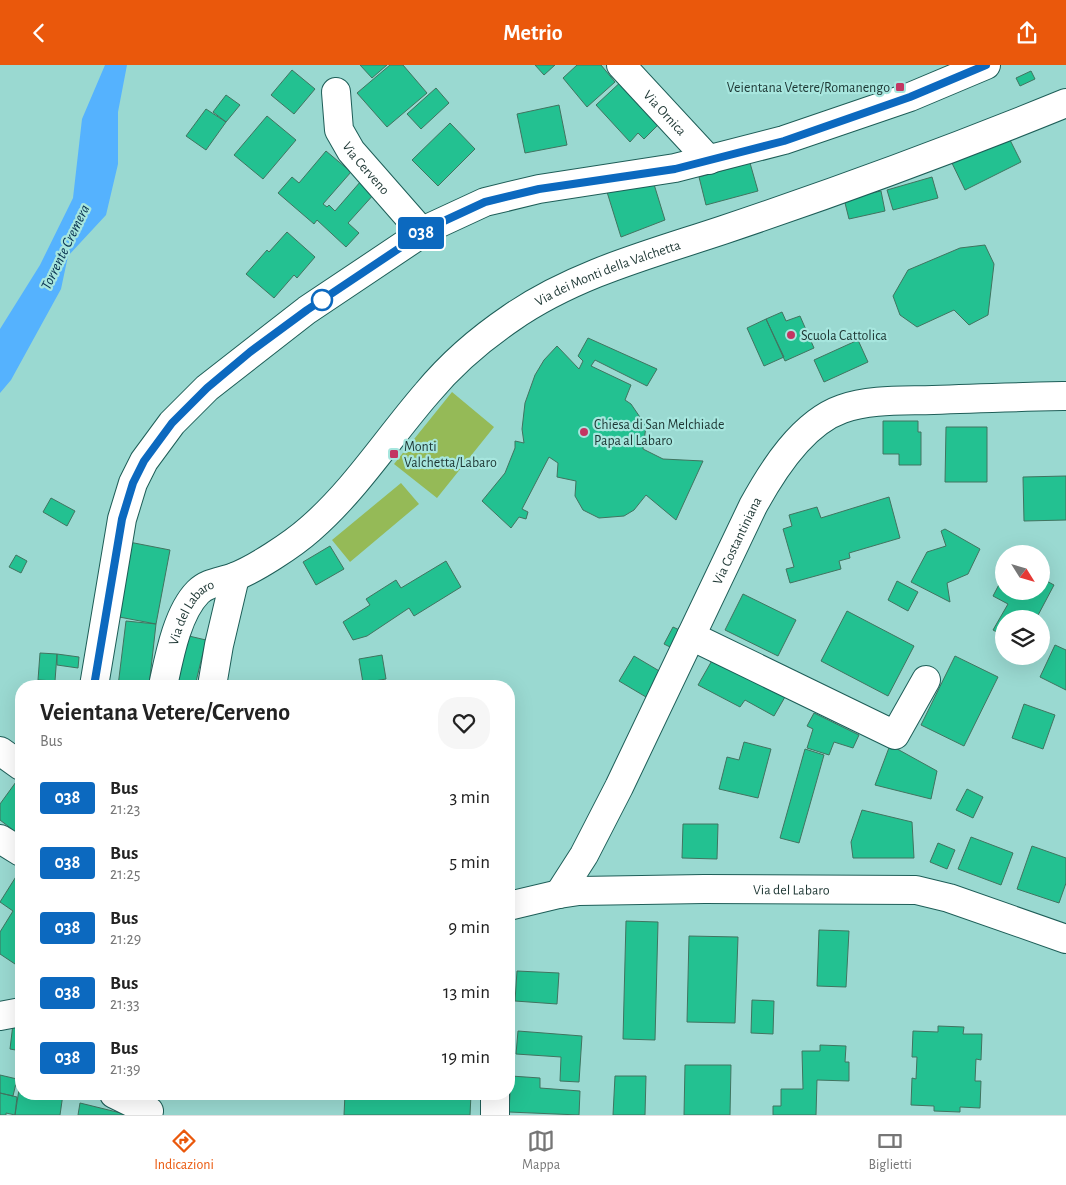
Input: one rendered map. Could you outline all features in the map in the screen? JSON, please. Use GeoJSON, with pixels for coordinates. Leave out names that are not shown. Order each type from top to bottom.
{"type":"FeatureCollection","features":[{"type":"Feature","properties":{"kind":"street","name":"Via Ornica"},"geometry":{"type":"LineString","coordinates":[[621,65],[709,161]]}},
{"type":"Feature","properties":{"kind":"street"},"geometry":{"type":"LineString","coordinates":[[95,680],[122,519],[133,483],[156,442],[186,409],[242,359],[307,310],[422,232],[454,215],[502,197],[559,186],[650,173],[709,161],[826,127],[939,86],[986,65]]}},
{"type":"Feature","properties":{"kind":"street","name":"Via Cerveno"},"geometry":{"type":"LineString","coordinates":[[336,92],[339,129],[351,151],[422,232]]}},
{"type":"Feature","properties":{"kind":"street","name":"Via dei Monti della Valchetta"},"geometry":{"type":"LineString","coordinates":[[235,577],[309,529],[358,478],[443,374],[464,354],[525,309],[564,287],[628,262],[932,156],[1066,103]]}},
{"type":"Feature","properties":{"kind":"street","name":"Via Costantiniana"},"geometry":{"type":"LineString","coordinates":[[559,894],[580,861],[606,813],[766,483],[795,443],[825,418],[841,409],[886,402],[1066,396]]}},
{"type":"Feature","properties":{"kind":"street","name":"Via del Labaro"},"geometry":{"type":"LineString","coordinates":[[165,680],[174,641],[192,600],[206,586],[235,577]]}},
{"type":"Feature","properties":{"kind":"street","name":"Via del Labaro"},"geometry":{"type":"LineString","coordinates":[[213,680],[235,577]]}},
{"type":"Feature","properties":{"kind":"street"},"geometry":{"type":"LineString","coordinates":[[691,636],[895,735],[926,680]]}},
{"type":"Feature","properties":{"kind":"street"},"geometry":{"type":"LineString","coordinates":[[0,751],[15,762]]}},
{"type":"Feature","properties":{"kind":"street"},"geometry":{"type":"LineString","coordinates":[[0,839],[15,848]]}},
{"type":"Feature","properties":{"kind":"street","name":"Via del Labaro"},"geometry":{"type":"LineString","coordinates":[[515,905],[559,894],[704,889],[916,890],[949,898],[1066,939]]}},
{"type":"Feature","properties":{"kind":"street"},"geometry":{"type":"LineString","coordinates":[[0,1016],[15,1013]]}},
{"type":"Feature","properties":{"kind":"street"},"geometry":{"type":"LineString","coordinates":[[132,1100],[149,1106]]}},
{"type":"Feature","properties":{"kind":"street"},"geometry":{"type":"LineString","coordinates":[[495,1100],[495,1115]]}},
{"type":"Feature","properties":{"kind":"green space"},"geometry":{"type":"Polygon","coordinates":[[[452,392],[494,427],[437,498],[394,464],[452,392]]]}},
{"type":"Feature","properties":{"kind":"green space"},"geometry":{"type":"Polygon","coordinates":[[[401,483],[419,504],[350,562],[332,540],[401,483]]]}},
{"type":"Feature","properties":{"kind":"water","name":"Torrente Cremera"},"geometry":{"type":"Polygon","coordinates":[[[105,65],[127,65],[118,112],[118,164],[106,215],[68,256],[61,289],[11,380],[0,393],[0,329],[40,265],[73,198],[82,119],[105,65]]]}},
{"type":"Feature","properties":{"kind":"building"},"geometry":{"type":"Polygon","coordinates":[[[360,65],[387,65],[372,78],[360,65]]]}},
{"type":"Feature","properties":{"kind":"building"},"geometry":{"type":"Polygon","coordinates":[[[390,65],[403,65],[427,93],[387,127],[357,93],[390,65]]]}},
{"type":"Feature","properties":{"kind":"building"},"geometry":{"type":"Polygon","coordinates":[[[535,65],[555,65],[544,75],[535,65]]]}},
{"type":"Feature","properties":{"kind":"building"},"geometry":{"type":"Polygon","coordinates":[[[577,65],[601,65],[615,82],[587,107],[563,78],[577,65]]]}},
{"type":"Feature","properties":{"kind":"building"},"geometry":{"type":"Polygon","coordinates":[[[292,70],[315,89],[294,114],[271,95],[292,70]]]}},
{"type":"Feature","properties":{"kind":"building"},"geometry":{"type":"Polygon","coordinates":[[[1031,71],[1035,79],[1020,86],[1016,78],[1031,71]]]}},
{"type":"Feature","properties":{"kind":"building"},"geometry":{"type":"Polygon","coordinates":[[[625,78],[666,117],[644,139],[638,133],[630,142],[596,105],[625,78]]]}},
{"type":"Feature","properties":{"kind":"building"},"geometry":{"type":"Polygon","coordinates":[[[436,88],[449,103],[421,129],[407,114],[436,88]]]}},
{"type":"Feature","properties":{"kind":"building"},"geometry":{"type":"Polygon","coordinates":[[[226,95],[240,105],[226,122],[213,112],[226,95]]]}},
{"type":"Feature","properties":{"kind":"building"},"geometry":{"type":"Polygon","coordinates":[[[559,105],[567,145],[525,153],[517,114],[559,105]]]}},
{"type":"Feature","properties":{"kind":"building"},"geometry":{"type":"Polygon","coordinates":[[[206,109],[226,122],[206,150],[186,136],[206,109]]]}},
{"type":"Feature","properties":{"kind":"building"},"geometry":{"type":"Polygon","coordinates":[[[267,116],[296,140],[263,179],[234,155],[267,116]]]}},
{"type":"Feature","properties":{"kind":"building"},"geometry":{"type":"Polygon","coordinates":[[[450,123],[475,149],[438,186],[412,160],[450,123]]]}},
{"type":"Feature","properties":{"kind":"building"},"geometry":{"type":"Polygon","coordinates":[[[1006,132],[1021,162],[965,190],[950,159],[1006,132]]]}},
{"type":"Feature","properties":{"kind":"building"},"geometry":{"type":"Polygon","coordinates":[[[326,151],[351,172],[323,204],[327,207],[329,205],[335,211],[361,181],[375,193],[348,223],[359,233],[346,247],[317,220],[314,224],[278,193],[292,177],[299,183],[326,151]]]}},
{"type":"Feature","properties":{"kind":"building"},"geometry":{"type":"Polygon","coordinates":[[[750,163],[758,191],[706,205],[699,177],[750,163]]]}},
{"type":"Feature","properties":{"kind":"building"},"geometry":{"type":"Polygon","coordinates":[[[932,177],[938,198],[893,210],[887,190],[932,177]]]}},
{"type":"Feature","properties":{"kind":"building"},"geometry":{"type":"Polygon","coordinates":[[[653,181],[665,220],[621,237],[607,192],[653,181]]]}},
{"type":"Feature","properties":{"kind":"building"},"geometry":{"type":"Polygon","coordinates":[[[881,191],[885,211],[849,219],[844,199],[881,191]]]}},
{"type":"Feature","properties":{"kind":"building"},"geometry":{"type":"Polygon","coordinates":[[[287,232],[315,257],[297,278],[294,275],[274,298],[246,274],[267,250],[269,252],[287,232]]]}},
{"type":"Feature","properties":{"kind":"building"},"geometry":{"type":"Polygon","coordinates":[[[985,245],[994,264],[988,315],[969,325],[954,310],[917,327],[900,315],[893,296],[908,270],[960,248],[985,245]]]}},
{"type":"Feature","properties":{"kind":"building","name":"Scuola Cattolica"},"geometry":{"type":"Polygon","coordinates":[[[782,312],[786,321],[800,316],[814,348],[785,361],[766,319],[782,312]]]}},
{"type":"Feature","properties":{"kind":"building","name":"Scuola Cattolica"},"geometry":{"type":"Polygon","coordinates":[[[766,319],[784,357],[764,366],[747,328],[766,319]]]}},
{"type":"Feature","properties":{"kind":"building","name":"Chiesa di San Melchiade Papa al Labaro"},"geometry":{"type":"Polygon","coordinates":[[[588,338],[657,369],[647,386],[595,360],[591,366],[631,385],[625,400],[631,404],[646,426],[643,449],[663,459],[703,461],[676,520],[646,495],[634,510],[624,516],[599,518],[583,510],[575,496],[576,481],[557,477],[558,463],[549,457],[522,509],[528,512],[526,519],[519,517],[511,528],[482,501],[505,473],[515,448],[515,441],[524,443],[522,429],[525,403],[535,375],[544,360],[557,346],[579,369],[583,361],[578,356],[588,338]]]}},
{"type":"Feature","properties":{"kind":"building"},"geometry":{"type":"Polygon","coordinates":[[[858,340],[868,362],[824,382],[814,360],[858,340]]]}},
{"type":"Feature","properties":{"kind":"building"},"geometry":{"type":"Polygon","coordinates":[[[883,421],[918,421],[918,432],[921,432],[921,465],[899,465],[899,454],[883,454],[883,421]]]}},
{"type":"Feature","properties":{"kind":"building"},"geometry":{"type":"Polygon","coordinates":[[[946,427],[987,427],[987,482],[945,482],[946,427]]]}},
{"type":"Feature","properties":{"kind":"building"},"geometry":{"type":"Polygon","coordinates":[[[1066,476],[1066,520],[1024,521],[1023,477],[1066,476]]]}},
{"type":"Feature","properties":{"kind":"building"},"geometry":{"type":"Polygon","coordinates":[[[889,497],[900,538],[849,553],[850,558],[839,561],[841,569],[790,583],[786,569],[794,567],[783,529],[792,526],[789,515],[817,507],[821,518],[889,497]]]}},
{"type":"Feature","properties":{"kind":"building"},"geometry":{"type":"Polygon","coordinates":[[[51,498],[75,511],[67,526],[43,512],[51,498]]]}},
{"type":"Feature","properties":{"kind":"building"},"geometry":{"type":"Polygon","coordinates":[[[945,529],[980,549],[968,574],[947,583],[950,602],[911,582],[927,552],[946,546],[941,531],[945,529]]]}},
{"type":"Feature","properties":{"kind":"building"},"geometry":{"type":"Polygon","coordinates":[[[129,542],[170,550],[156,624],[114,616],[129,542]]]}},
{"type":"Feature","properties":{"kind":"building"},"geometry":{"type":"Polygon","coordinates":[[[330,546],[344,569],[316,585],[303,562],[330,546]]]}},
{"type":"Feature","properties":{"kind":"building"},"geometry":{"type":"Polygon","coordinates":[[[16,555],[27,561],[21,573],[9,567],[16,555]]]}},
{"type":"Feature","properties":{"kind":"building"},"geometry":{"type":"Polygon","coordinates":[[[446,561],[461,587],[414,616],[409,608],[367,636],[353,640],[343,622],[370,605],[366,599],[396,580],[401,588],[446,561]]]}},
{"type":"Feature","properties":{"kind":"building"},"geometry":{"type":"Polygon","coordinates":[[[897,581],[918,592],[908,611],[888,600],[897,581]]]}},
{"type":"Feature","properties":{"kind":"building"},"geometry":{"type":"Polygon","coordinates":[[[1050,583],[1054,585],[1050,593],[1050,583]]]}},
{"type":"Feature","properties":{"kind":"building"},"geometry":{"type":"Polygon","coordinates":[[[743,594],[796,620],[778,656],[725,630],[743,594]]]}},
{"type":"Feature","properties":{"kind":"building"},"geometry":{"type":"Polygon","coordinates":[[[1000,600],[1046,600],[1041,610],[1005,610],[1008,604],[1000,600]]]}},
{"type":"Feature","properties":{"kind":"building"},"geometry":{"type":"Polygon","coordinates":[[[847,611],[914,646],[888,696],[821,661],[847,611]]]}},
{"type":"Feature","properties":{"kind":"building"},"geometry":{"type":"Polygon","coordinates":[[[126,621],[156,624],[150,680],[119,680],[126,621]]]}},
{"type":"Feature","properties":{"kind":"building"},"geometry":{"type":"Polygon","coordinates":[[[673,627],[686,633],[678,651],[664,644],[673,627]]]}},
{"type":"Feature","properties":{"kind":"building"},"geometry":{"type":"Polygon","coordinates":[[[189,636],[206,640],[196,680],[175,680],[189,636]]]}},
{"type":"Feature","properties":{"kind":"building"},"geometry":{"type":"Polygon","coordinates":[[[1055,645],[1066,650],[1066,690],[1040,677],[1046,665],[1050,665],[1050,656],[1055,645]]]}},
{"type":"Feature","properties":{"kind":"building"},"geometry":{"type":"Polygon","coordinates":[[[718,650],[789,690],[774,716],[745,700],[740,707],[698,685],[718,650]]]}},
{"type":"Feature","properties":{"kind":"building"},"geometry":{"type":"Polygon","coordinates":[[[40,653],[57,654],[55,680],[38,680],[40,653]]]}},
{"type":"Feature","properties":{"kind":"building"},"geometry":{"type":"Polygon","coordinates":[[[57,654],[79,657],[78,668],[57,665],[57,654]]]}},
{"type":"Feature","properties":{"kind":"building"},"geometry":{"type":"Polygon","coordinates":[[[382,655],[386,679],[362,680],[359,659],[382,655]]]}},
{"type":"Feature","properties":{"kind":"building"},"geometry":{"type":"Polygon","coordinates":[[[634,656],[661,672],[646,697],[619,681],[634,656]]]}},
{"type":"Feature","properties":{"kind":"building"},"geometry":{"type":"Polygon","coordinates":[[[955,656],[998,677],[964,746],[921,725],[955,656]]]}},
{"type":"Feature","properties":{"kind":"building"},"geometry":{"type":"Polygon","coordinates":[[[1024,704],[1055,715],[1043,749],[1012,738],[1024,704]]]}},
{"type":"Feature","properties":{"kind":"building"},"geometry":{"type":"Polygon","coordinates":[[[814,713],[859,735],[853,748],[834,742],[829,755],[807,748],[813,729],[807,726],[814,713]]]}},
{"type":"Feature","properties":{"kind":"building"},"geometry":{"type":"Polygon","coordinates":[[[744,742],[771,749],[758,798],[719,789],[727,757],[739,760],[744,742]]]}},
{"type":"Feature","properties":{"kind":"building"},"geometry":{"type":"Polygon","coordinates":[[[890,745],[937,771],[931,799],[875,785],[890,745]]]}},
{"type":"Feature","properties":{"kind":"building"},"geometry":{"type":"Polygon","coordinates":[[[805,749],[824,755],[799,843],[780,838],[805,749]]]}},
{"type":"Feature","properties":{"kind":"building"},"geometry":{"type":"Polygon","coordinates":[[[15,783],[15,831],[0,820],[0,804],[15,783]]]}},
{"type":"Feature","properties":{"kind":"building"},"geometry":{"type":"Polygon","coordinates":[[[967,789],[983,797],[973,818],[956,810],[967,789]]]}},
{"type":"Feature","properties":{"kind":"building"},"geometry":{"type":"Polygon","coordinates":[[[862,810],[912,822],[914,858],[853,858],[851,842],[862,810]]]}},
{"type":"Feature","properties":{"kind":"building"},"geometry":{"type":"Polygon","coordinates":[[[683,824],[718,824],[717,859],[682,858],[683,824]]]}},
{"type":"Feature","properties":{"kind":"building"},"geometry":{"type":"Polygon","coordinates":[[[971,837],[1013,853],[1001,885],[958,869],[971,837]]]}},
{"type":"Feature","properties":{"kind":"building"},"geometry":{"type":"Polygon","coordinates":[[[938,843],[955,850],[947,869],[930,862],[938,843]]]}},
{"type":"Feature","properties":{"kind":"building"},"geometry":{"type":"Polygon","coordinates":[[[1032,846],[1066,858],[1066,883],[1059,903],[1017,889],[1032,846]]]}},
{"type":"Feature","properties":{"kind":"building"},"geometry":{"type":"Polygon","coordinates":[[[15,878],[15,964],[0,954],[0,932],[13,911],[0,902],[15,878]]]}},
{"type":"Feature","properties":{"kind":"building"},"geometry":{"type":"Polygon","coordinates":[[[626,921],[658,922],[655,1040],[623,1039],[626,921]]]}},
{"type":"Feature","properties":{"kind":"building"},"geometry":{"type":"Polygon","coordinates":[[[819,930],[849,931],[846,987],[817,986],[819,930]]]}},
{"type":"Feature","properties":{"kind":"building"},"geometry":{"type":"Polygon","coordinates":[[[689,936],[738,937],[735,1023],[687,1022],[689,936]]]}},
{"type":"Feature","properties":{"kind":"building"},"geometry":{"type":"Polygon","coordinates":[[[517,971],[559,973],[557,1004],[515,1001],[517,971]]]}},
{"type":"Feature","properties":{"kind":"building"},"geometry":{"type":"Polygon","coordinates":[[[752,1000],[774,1001],[773,1034],[751,1033],[752,1000]]]}},
{"type":"Feature","properties":{"kind":"building"},"geometry":{"type":"Polygon","coordinates":[[[13,1024],[15,1024],[15,1050],[10,1049],[13,1024]]]}},
{"type":"Feature","properties":{"kind":"building"},"geometry":{"type":"Polygon","coordinates":[[[938,1026],[964,1027],[963,1034],[982,1034],[981,1060],[976,1059],[975,1081],[981,1081],[980,1108],[960,1107],[960,1112],[934,1111],[934,1106],[911,1105],[912,1078],[916,1079],[917,1057],[912,1057],[913,1031],[938,1032],[938,1026]]]}},
{"type":"Feature","properties":{"kind":"building"},"geometry":{"type":"Polygon","coordinates":[[[518,1031],[582,1036],[579,1082],[560,1081],[561,1057],[516,1054],[518,1031]]]}},
{"type":"Feature","properties":{"kind":"building"},"geometry":{"type":"Polygon","coordinates":[[[820,1045],[846,1046],[845,1062],[849,1062],[849,1081],[817,1080],[816,1115],[773,1115],[773,1106],[781,1106],[781,1089],[803,1089],[802,1051],[820,1051],[820,1045]]]}},
{"type":"Feature","properties":{"kind":"building"},"geometry":{"type":"Polygon","coordinates":[[[685,1065],[731,1065],[730,1115],[684,1115],[685,1065]]]}},
{"type":"Feature","properties":{"kind":"building"},"geometry":{"type":"Polygon","coordinates":[[[0,1075],[15,1079],[13,1096],[0,1093],[0,1075]]]}},
{"type":"Feature","properties":{"kind":"building"},"geometry":{"type":"Polygon","coordinates":[[[515,1076],[540,1078],[540,1088],[580,1091],[579,1115],[509,1112],[510,1100],[515,1100],[515,1076]]]}},
{"type":"Feature","properties":{"kind":"building"},"geometry":{"type":"Polygon","coordinates":[[[615,1076],[646,1076],[645,1115],[613,1115],[615,1076]]]}},
{"type":"Feature","properties":{"kind":"building"},"geometry":{"type":"Polygon","coordinates":[[[0,1093],[15,1097],[15,1100],[17,1100],[15,1115],[6,1113],[6,1115],[0,1115],[0,1093]]]}},
{"type":"Feature","properties":{"kind":"building"},"geometry":{"type":"Polygon","coordinates":[[[17,1100],[62,1100],[60,1115],[15,1115],[17,1100]]]}},
{"type":"Feature","properties":{"kind":"building"},"geometry":{"type":"Polygon","coordinates":[[[345,1100],[471,1100],[470,1115],[344,1115],[345,1100]]]}},
{"type":"Feature","properties":{"kind":"building"},"geometry":{"type":"Polygon","coordinates":[[[80,1103],[129,1115],[78,1115],[80,1103]]]}},
{"type":"Feature","properties":{"kind":"bus line","name":"038"},"geometry":{"type":"LineString","coordinates":[[95,680],[125,507],[133,483],[156,442],[207,388],[250,352],[383,257],[442,220],[485,202],[539,189],[675,169],[784,141],[910,97],[986,65]]}},
{"type":"Feature","properties":{"kind":"place","name":"Veientana Vetere/Romanengo"},"geometry":{"type":"Point","coordinates":[900,87]}},
{"type":"Feature","properties":{"kind":"place","name":"Scuola Cattolica"},"geometry":{"type":"Point","coordinates":[791,335]}},
{"type":"Feature","properties":{"kind":"place","name":"Chiesa di San Melchiade Papa al Labaro"},"geometry":{"type":"Point","coordinates":[584,432]}},
{"type":"Feature","properties":{"kind":"place","name":"Monti Valchetta/Labaro"},"geometry":{"type":"Point","coordinates":[394,454]}}]}
